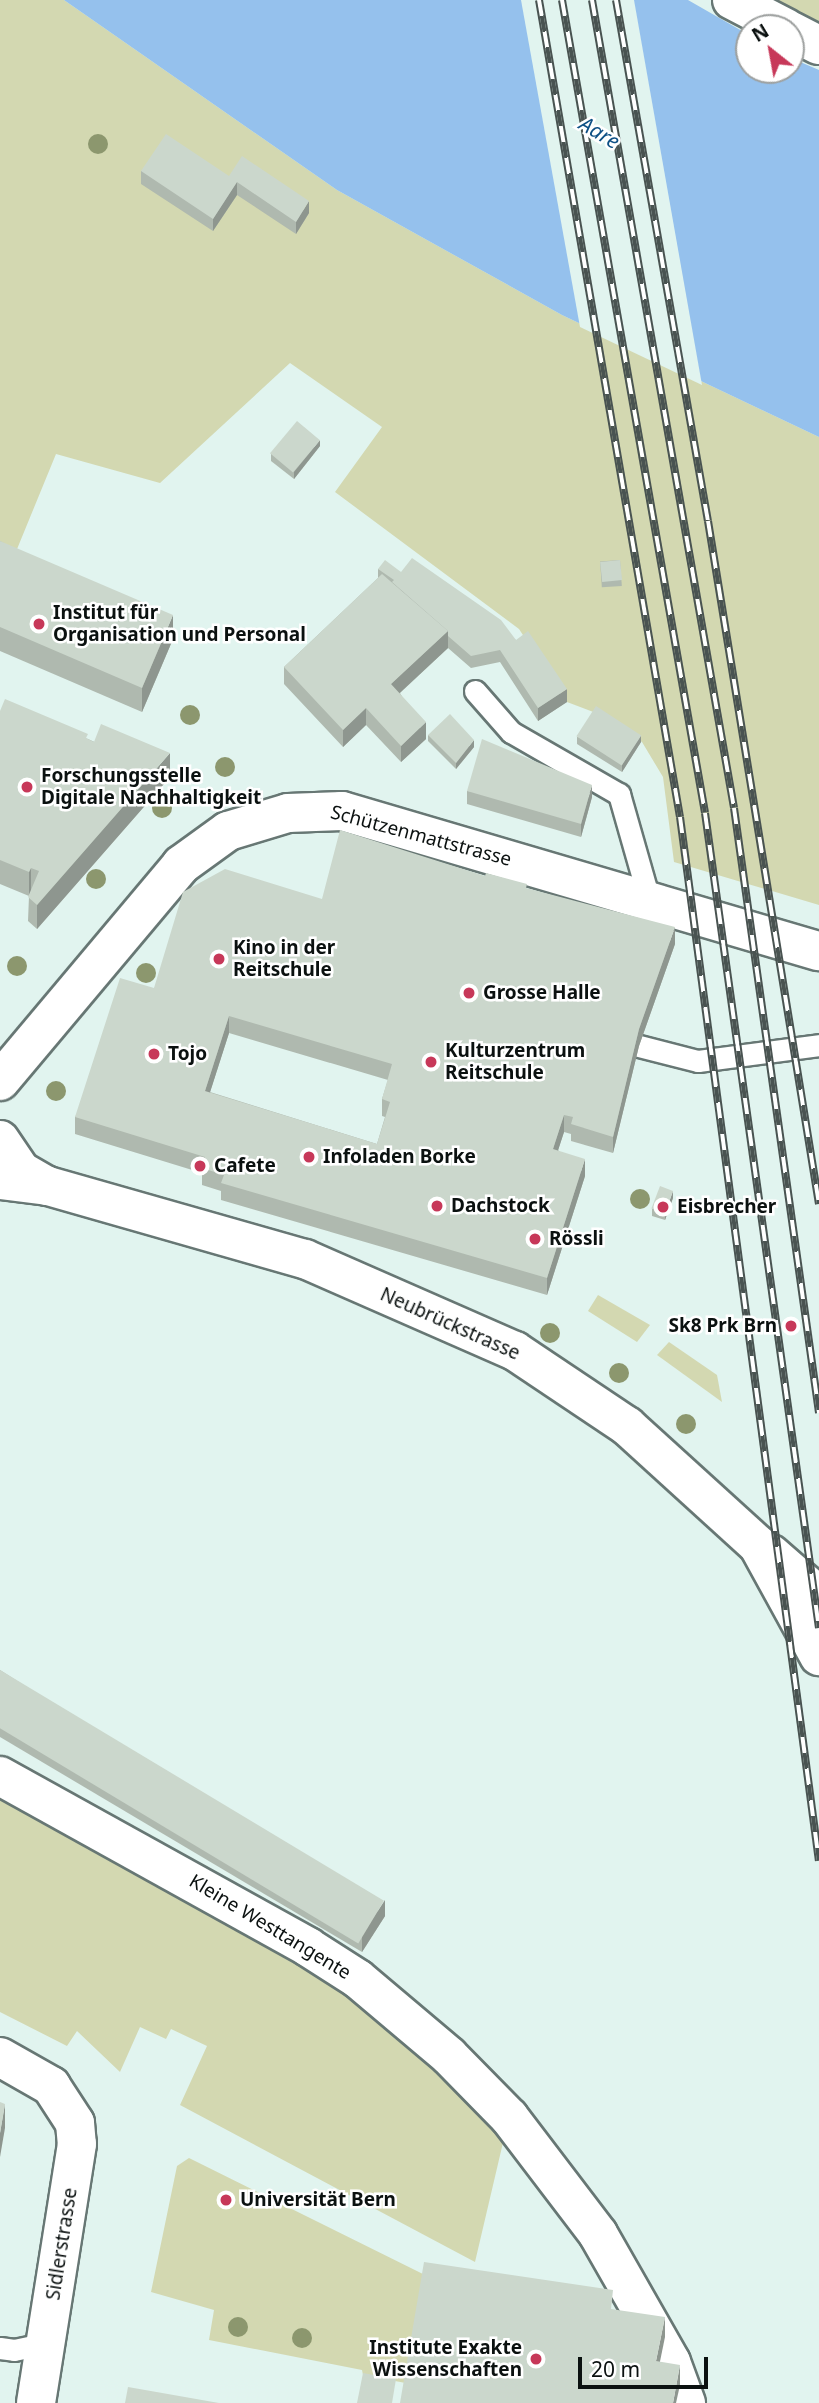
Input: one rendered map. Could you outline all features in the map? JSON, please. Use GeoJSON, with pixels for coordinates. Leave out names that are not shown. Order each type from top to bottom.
{"type":"FeatureCollection","features":[{"type":"Feature","properties":{"kind":"main road"},"geometry":{"type":"LineString","coordinates":[[732,0],[759,14]]}},
{"type":"Feature","properties":{"kind":"main road","name":"Schützenmattstrasse"},"geometry":{"type":"LineString","coordinates":[[0,1081],[181,865],[228,831],[267,817],[342,811],[819,951]]}},
{"type":"Feature","properties":{"kind":"main road","name":"Neubrückstrasse"},"geometry":{"type":"LineString","coordinates":[[0,1140],[21,1171],[48,1186]]}},
{"type":"Feature","properties":{"kind":"main road","name":"Neubrückstrasse"},"geometry":{"type":"LineString","coordinates":[[0,1180],[48,1186],[305,1259],[515,1351],[627,1426],[758,1545],[819,1656]]}},
{"type":"Feature","properties":{"kind":"main road"},"geometry":{"type":"LineString","coordinates":[[758,1545],[819,1596]]}},
{"type":"Feature","properties":{"kind":"main road","name":"Kleine Westtangente"},"geometry":{"type":"LineString","coordinates":[[0,1776],[308,1947],[358,1979],[449,2056],[509,2117],[598,2234],[671,2362],[686,2403]]}},
{"type":"Feature","properties":{"kind":"main road","name":"Sidlerstrasse"},"geometry":{"type":"LineString","coordinates":[[0,2057],[54,2090],[75,2123],[77,2144],[36,2403]]}},
{"type":"Feature","properties":{"kind":"lane"},"geometry":{"type":"LineString","coordinates":[[475,691],[511,732],[619,794],[649,899]]}},
{"type":"Feature","properties":{"kind":"lane"},"geometry":{"type":"LineString","coordinates":[[639,1046],[698,1061],[819,1045]]}},
{"type":"Feature","properties":{"kind":"lane"},"geometry":{"type":"LineString","coordinates":[[0,2348],[14,2350],[47,2343]]}},
{"type":"Feature","properties":{"kind":"green space"},"geometry":{"type":"Polygon","coordinates":[[[0,0],[64,0],[337,190],[562,315],[819,437],[819,905],[674,862],[663,777],[642,742],[596,713],[567,702],[519,629],[335,492],[382,427],[290,363],[160,483],[56,454],[15,554],[0,548],[0,0]]]}},
{"type":"Feature","properties":{"kind":"green space"},"geometry":{"type":"Polygon","coordinates":[[[757,0],[819,0],[819,31],[805,24],[805,14],[785,14],[757,0]]]}},
{"type":"Feature","properties":{"kind":"green space"},"geometry":{"type":"Polygon","coordinates":[[[598,1295],[650,1325],[637,1342],[588,1311],[598,1295]]]}},
{"type":"Feature","properties":{"kind":"green space"},"geometry":{"type":"Polygon","coordinates":[[[669,1342],[717,1375],[722,1402],[657,1355],[669,1342]]]}},
{"type":"Feature","properties":{"kind":"green space"},"geometry":{"type":"Polygon","coordinates":[[[0,1776],[257,1917],[509,2117],[475,2262],[180,2105],[207,2046],[171,2029],[166,2039],[140,2027],[120,2072],[77,2031],[67,2046],[0,2012],[0,1776]]]}},
{"type":"Feature","properties":{"kind":"green space"},"geometry":{"type":"Polygon","coordinates":[[[189,2158],[429,2277],[411,2384],[363,2375],[362,2370],[209,2340],[214,2310],[151,2292],[177,2166],[189,2158]]]}},
{"type":"Feature","properties":{"kind":"water","name":"Aare"},"geometry":{"type":"Polygon","coordinates":[[[64,0],[688,0],[735,27],[735,84],[805,84],[805,64],[819,70],[819,437],[562,315],[337,190],[64,0]]]}},
{"type":"Feature","properties":{"kind":"pier"},"geometry":{"type":"Polygon","coordinates":[[[521,0],[634,0],[702,385],[580,327],[521,0]]]}},
{"type":"Feature","properties":{"kind":"building"},"geometry":{"type":"Polygon","coordinates":[[[166,134],[229,176],[242,156],[309,201],[296,222],[237,182],[213,219],[141,171],[166,134]]]}},
{"type":"Feature","properties":{"kind":"building"},"geometry":{"type":"Polygon","coordinates":[[[297,421],[320,440],[293,472],[270,453],[297,421]]]}},
{"type":"Feature","properties":{"kind":"building"},"geometry":{"type":"Polygon","coordinates":[[[0,541],[173,615],[142,688],[0,627],[0,541]]]}},
{"type":"Feature","properties":{"kind":"building"},"geometry":{"type":"Polygon","coordinates":[[[412,558],[501,620],[516,640],[528,631],[567,689],[538,708],[500,650],[471,656],[448,636],[448,631],[392,582],[394,580],[378,569],[385,560],[401,572],[412,558]]]}},
{"type":"Feature","properties":{"kind":"building"},"geometry":{"type":"Polygon","coordinates":[[[620,560],[622,580],[602,582],[600,562],[620,560]]]}},
{"type":"Feature","properties":{"kind":"building"},"geometry":{"type":"Polygon","coordinates":[[[382,574],[448,631],[391,684],[426,722],[401,746],[366,708],[343,730],[284,667],[382,574]]]}},
{"type":"Feature","properties":{"kind":"building"},"geometry":{"type":"Polygon","coordinates":[[[5,699],[88,734],[86,738],[94,742],[101,724],[170,753],[37,905],[28,897],[39,871],[31,868],[29,872],[0,860],[0,711],[5,699]]]}},
{"type":"Feature","properties":{"kind":"building"},"geometry":{"type":"Polygon","coordinates":[[[596,706],[641,735],[622,766],[576,736],[596,706]]]}},
{"type":"Feature","properties":{"kind":"building"},"geometry":{"type":"Polygon","coordinates":[[[450,714],[474,740],[456,763],[428,735],[450,714]]]}},
{"type":"Feature","properties":{"kind":"building"},"geometry":{"type":"Polygon","coordinates":[[[482,739],[592,785],[581,824],[467,791],[482,739]]]}},
{"type":"Feature","properties":{"kind":"building"},"geometry":{"type":"Polygon","coordinates":[[[340,830],[485,876],[486,873],[527,884],[526,888],[675,927],[639,1029],[613,1137],[571,1124],[573,1117],[564,1115],[553,1149],[585,1159],[547,1278],[221,1183],[224,1175],[202,1168],[205,1157],[75,1117],[120,978],[154,988],[183,892],[225,869],[322,899],[340,830]],[[229,1016],[205,1091],[377,1144],[390,1102],[382,1099],[392,1064],[229,1016]]]}},
{"type":"Feature","properties":{"kind":"building"},"geometry":{"type":"Polygon","coordinates":[[[660,1186],[673,1191],[664,1213],[651,1208],[660,1186]]]}},
{"type":"Feature","properties":{"kind":"building"},"geometry":{"type":"Polygon","coordinates":[[[0,1670],[384,1901],[358,1944],[0,1728],[0,1670]]]}},
{"type":"Feature","properties":{"kind":"building"},"geometry":{"type":"Polygon","coordinates":[[[0,2102],[5,2104],[0,2133],[0,2102]]]}},
{"type":"Feature","properties":{"kind":"building","name":"Institute Exakte Wissenschaften"},"geometry":{"type":"Polygon","coordinates":[[[424,2262],[613,2290],[611,2309],[665,2317],[656,2361],[680,2365],[673,2403],[400,2403],[424,2262]]]}},
{"type":"Feature","properties":{"kind":"building"},"geometry":{"type":"Polygon","coordinates":[[[363,2373],[396,2379],[392,2403],[357,2403],[363,2373]]]}},
{"type":"Feature","properties":{"kind":"building"},"geometry":{"type":"Polygon","coordinates":[[[128,2387],[219,2403],[125,2403],[128,2387]]]}},
{"type":"Feature","properties":{"kind":"railway"},"geometry":{"type":"LineString","coordinates":[[539,0],[680,817],[819,1861]]}},
{"type":"Feature","properties":{"kind":"railway"},"geometry":{"type":"LineString","coordinates":[[562,0],[705,813],[819,1628]]}},
{"type":"Feature","properties":{"kind":"railway"},"geometry":{"type":"LineString","coordinates":[[592,0],[734,808],[819,1413]]}},
{"type":"Feature","properties":{"kind":"railway"},"geometry":{"type":"LineString","coordinates":[[616,0],[708,521],[819,1204]]}},
{"type":"Feature","properties":{"kind":"place","name":"Institut für Organisation und Personal"},"geometry":{"type":"Point","coordinates":[39,624]}},
{"type":"Feature","properties":{"kind":"place","name":"Forschungsstelle Digitale Nachhaltigkeit"},"geometry":{"type":"Point","coordinates":[27,787]}},
{"type":"Feature","properties":{"kind":"place","name":"Kino in der Reitschule"},"geometry":{"type":"Point","coordinates":[219,959]}},
{"type":"Feature","properties":{"kind":"place","name":"Grosse Halle"},"geometry":{"type":"Point","coordinates":[469,993]}},
{"type":"Feature","properties":{"kind":"place","name":"Tojo"},"geometry":{"type":"Point","coordinates":[154,1054]}},
{"type":"Feature","properties":{"kind":"place","name":"Kulturzentrum Reitschule"},"geometry":{"type":"Point","coordinates":[431,1062]}},
{"type":"Feature","properties":{"kind":"place","name":"Infoladen Borke"},"geometry":{"type":"Point","coordinates":[309,1157]}},
{"type":"Feature","properties":{"kind":"place","name":"Cafete"},"geometry":{"type":"Point","coordinates":[200,1166]}},
{"type":"Feature","properties":{"kind":"place","name":"Dachstock"},"geometry":{"type":"Point","coordinates":[437,1206]}},
{"type":"Feature","properties":{"kind":"place","name":"Eisbrecher"},"geometry":{"type":"Point","coordinates":[663,1207]}},
{"type":"Feature","properties":{"kind":"place","name":"Rössli"},"geometry":{"type":"Point","coordinates":[535,1239]}},
{"type":"Feature","properties":{"kind":"place","name":"Sk8 Prk Brn"},"geometry":{"type":"Point","coordinates":[791,1326]}},
{"type":"Feature","properties":{"kind":"place","name":"Universität Bern"},"geometry":{"type":"Point","coordinates":[226,2200]}},
{"type":"Feature","properties":{"kind":"place","name":"Institute Exakte Wissenschaften"},"geometry":{"type":"Point","coordinates":[536,2359]}}]}
